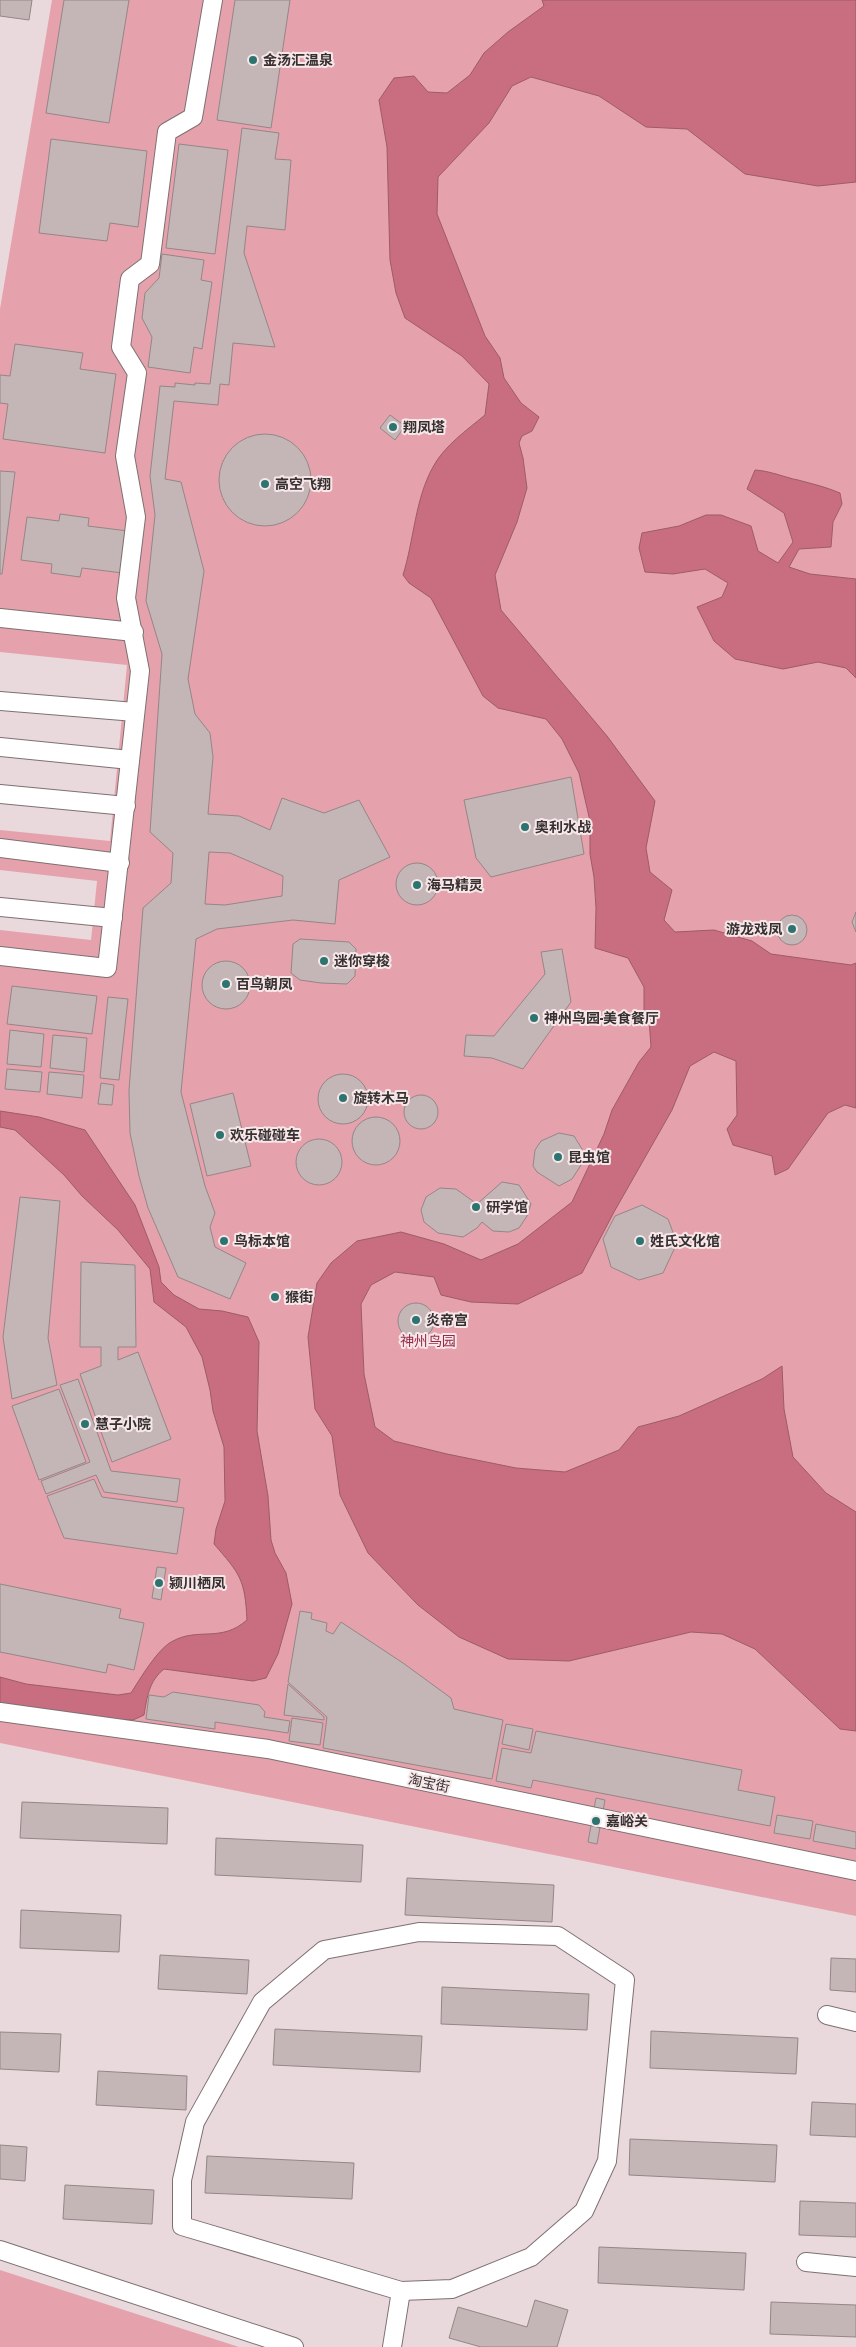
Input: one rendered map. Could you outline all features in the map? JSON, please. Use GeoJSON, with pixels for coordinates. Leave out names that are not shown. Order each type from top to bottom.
{"type":"FeatureCollection","features":[{"type":"Feature","properties":{"kind":"street"},"geometry":{"type":"LineString","coordinates":[[0,956],[107,968],[140,671],[126,598],[136,517],[125,456],[137,373],[121,347],[130,280],[150,264],[167,132],[193,117],[213,0]]}},
{"type":"Feature","properties":{"kind":"street"},"geometry":{"type":"LineString","coordinates":[[0,618],[134,632]]}},
{"type":"Feature","properties":{"kind":"street"},"geometry":{"type":"LineString","coordinates":[[0,700],[135,712]]}},
{"type":"Feature","properties":{"kind":"street"},"geometry":{"type":"LineString","coordinates":[[0,747],[130,760]]}},
{"type":"Feature","properties":{"kind":"street"},"geometry":{"type":"LineString","coordinates":[[0,794],[126,806]]}},
{"type":"Feature","properties":{"kind":"street"},"geometry":{"type":"LineString","coordinates":[[0,848],[120,863]]}},
{"type":"Feature","properties":{"kind":"street"},"geometry":{"type":"LineString","coordinates":[[0,907],[113,918]]}},
{"type":"Feature","properties":{"kind":"street","name":"淘宝街"},"geometry":{"type":"LineString","coordinates":[[0,1712],[268,1750],[856,1871]]}},
{"type":"Feature","properties":{"kind":"street"},"geometry":{"type":"LineString","coordinates":[[418,1932],[558,1936],[625,1980],[607,2161],[584,2211],[531,2257],[452,2289],[401,2291],[182,2226],[182,2180],[195,2122],[262,2002],[324,1950],[418,1932]]}},
{"type":"Feature","properties":{"kind":"street"},"geometry":{"type":"LineString","coordinates":[[827,2015],[856,2022]]}},
{"type":"Feature","properties":{"kind":"street"},"geometry":{"type":"LineString","coordinates":[[0,2250],[294,2347]]}},
{"type":"Feature","properties":{"kind":"street"},"geometry":{"type":"LineString","coordinates":[[806,2262],[856,2266]]}},
{"type":"Feature","properties":{"kind":"street"},"geometry":{"type":"LineString","coordinates":[[392,2347],[401,2291]]}},
{"type":"Feature","properties":{"kind":"green space","name":"神州鸟园"},"geometry":{"type":"Polygon","coordinates":[[[52,0],[856,0],[856,1916],[0,1743],[0,930],[91,940],[97,881],[0,870],[0,830],[110,841],[127,665],[0,652],[0,309],[52,0]]]}},
{"type":"Feature","properties":{"kind":"green space"},"geometry":{"type":"Polygon","coordinates":[[[0,2270],[239,2347],[0,2347],[0,2270]]]}},
{"type":"Feature","properties":{"kind":"shaded area"},"geometry":{"type":"Polygon","coordinates":[[[542,0],[856,0],[856,182],[818,186],[745,174],[687,129],[646,127],[599,96],[531,77],[512,86],[489,123],[438,177],[437,214],[485,336],[500,358],[504,378],[521,403],[539,417],[532,431],[522,436],[519,443],[527,488],[517,522],[495,575],[501,610],[607,736],[655,801],[646,848],[650,872],[672,890],[664,920],[675,932],[714,930],[752,941],[771,954],[851,965],[856,963],[856,1108],[845,1105],[828,1113],[788,1169],[775,1175],[772,1156],[733,1145],[727,1129],[737,1115],[736,1061],[714,1052],[690,1066],[672,1110],[582,1273],[518,1304],[471,1302],[441,1295],[434,1277],[395,1272],[371,1285],[361,1304],[364,1374],[375,1427],[394,1441],[516,1468],[565,1472],[619,1450],[638,1427],[679,1416],[762,1379],[782,1366],[784,1409],[793,1457],[826,1493],[856,1512],[856,1731],[840,1729],[755,1649],[722,1634],[691,1632],[569,1661],[508,1659],[459,1637],[418,1605],[368,1553],[340,1495],[332,1436],[315,1409],[308,1337],[317,1283],[331,1263],[357,1241],[401,1232],[444,1244],[481,1260],[518,1244],[572,1202],[604,1134],[612,1110],[639,1062],[651,1047],[649,1019],[644,1012],[644,987],[628,958],[595,948],[596,908],[590,854],[590,821],[579,773],[562,739],[546,719],[498,708],[483,696],[431,598],[409,583],[403,575],[418,506],[427,479],[443,452],[485,415],[489,384],[462,356],[405,318],[396,293],[390,260],[387,147],[379,100],[394,78],[414,76],[428,92],[447,93],[470,75],[484,53],[508,32],[544,6],[542,0]]]}},
{"type":"Feature","properties":{"kind":"shaded area"},"geometry":{"type":"Polygon","coordinates":[[[755,470],[814,484],[840,493],[842,504],[833,522],[831,547],[799,549],[789,567],[810,574],[856,579],[856,678],[846,668],[818,662],[783,669],[735,659],[714,641],[697,607],[722,597],[728,583],[705,569],[673,574],[645,572],[639,548],[642,533],[679,526],[706,515],[721,515],[751,526],[758,551],[778,563],[793,542],[784,513],[747,489],[755,470]]]}},
{"type":"Feature","properties":{"kind":"shaded area"},"geometry":{"type":"Polygon","coordinates":[[[0,1111],[39,1117],[85,1130],[135,1205],[159,1267],[161,1282],[174,1295],[199,1309],[222,1311],[248,1317],[259,1342],[257,1431],[268,1496],[271,1540],[275,1553],[286,1573],[292,1604],[278,1654],[266,1678],[253,1681],[164,1669],[152,1684],[144,1715],[133,1720],[110,1719],[0,1705],[0,1677],[26,1684],[118,1695],[131,1693],[155,1657],[173,1641],[192,1635],[228,1631],[247,1620],[245,1595],[240,1578],[214,1544],[216,1529],[225,1501],[224,1447],[213,1411],[202,1357],[186,1327],[154,1302],[150,1269],[118,1230],[82,1196],[64,1175],[15,1130],[0,1127],[0,1111]]]}},
{"type":"Feature","properties":{"kind":"building"},"geometry":{"type":"Polygon","coordinates":[[[0,0],[32,0],[29,20],[0,16],[0,0]]]}},
{"type":"Feature","properties":{"kind":"building"},"geometry":{"type":"Polygon","coordinates":[[[64,0],[129,0],[109,123],[46,113],[64,0]]]}},
{"type":"Feature","properties":{"kind":"building","name":"金汤汇温泉"},"geometry":{"type":"Polygon","coordinates":[[[235,0],[290,0],[271,128],[217,120],[235,0]]]}},
{"type":"Feature","properties":{"kind":"building"},"geometry":{"type":"Polygon","coordinates":[[[242,128],[279,133],[275,159],[291,160],[285,230],[247,226],[244,253],[275,347],[233,343],[229,385],[220,384],[218,405],[174,401],[165,479],[181,482],[204,571],[188,679],[195,714],[210,733],[213,757],[208,814],[239,816],[270,830],[282,798],[324,813],[359,800],[390,857],[339,880],[335,924],[293,920],[217,929],[196,939],[181,1092],[205,1186],[215,1213],[210,1227],[215,1247],[246,1263],[230,1299],[178,1277],[148,1208],[139,1176],[130,1133],[129,1090],[143,908],[171,883],[173,853],[150,832],[162,654],[146,601],[155,515],[150,476],[160,386],[175,387],[175,383],[210,384],[242,128]],[[209,852],[205,904],[225,905],[282,896],[283,876],[230,853],[209,852]]]}},
{"type":"Feature","properties":{"kind":"building"},"geometry":{"type":"Polygon","coordinates":[[[51,139],[147,151],[138,227],[110,223],[107,241],[39,233],[51,139]]]}},
{"type":"Feature","properties":{"kind":"building"},"geometry":{"type":"Polygon","coordinates":[[[179,144],[228,150],[215,254],[166,248],[179,144]]]}},
{"type":"Feature","properties":{"kind":"building"},"geometry":{"type":"Polygon","coordinates":[[[162,254],[204,260],[201,280],[212,282],[202,349],[194,347],[190,373],[148,367],[152,337],[142,318],[145,293],[159,278],[162,254]]]}},
{"type":"Feature","properties":{"kind":"building"},"geometry":{"type":"Polygon","coordinates":[[[15,344],[83,353],[80,369],[116,374],[105,453],[3,439],[8,404],[0,403],[0,375],[10,376],[15,344]]]}},
{"type":"Feature","properties":{"kind":"building","name":"翔凤塔"},"geometry":{"type":"Polygon","coordinates":[[[390,415],[405,426],[395,440],[380,428],[390,415]]]}},
{"type":"Feature","properties":{"kind":"building","name":"高空飞翔"},"geometry":{"type":"Polygon","coordinates":[[[265,434],[282,438],[297,448],[307,463],[311,480],[307,497],[297,512],[282,522],[265,526],[248,522],[233,512],[223,497],[219,480],[223,463],[233,448],[248,438],[265,434]]]}},
{"type":"Feature","properties":{"kind":"building"},"geometry":{"type":"Polygon","coordinates":[[[0,471],[15,472],[2,574],[0,574],[0,471]]]}},
{"type":"Feature","properties":{"kind":"building"},"geometry":{"type":"Polygon","coordinates":[[[60,514],[89,518],[88,526],[128,531],[123,573],[82,568],[80,577],[51,573],[52,564],[21,560],[27,517],[59,521],[60,514]]]}},
{"type":"Feature","properties":{"kind":"building","name":"奥利水战"},"geometry":{"type":"Polygon","coordinates":[[[571,777],[584,854],[491,877],[476,858],[464,800],[571,777]]]}},
{"type":"Feature","properties":{"kind":"building","name":"海马精灵"},"geometry":{"type":"Polygon","coordinates":[[[421,863],[429,866],[435,872],[438,884],[435,896],[429,902],[413,905],[405,902],[399,896],[396,880],[399,872],[405,866],[421,863]]]}},
{"type":"Feature","properties":{"kind":"building"},"geometry":{"type":"Polygon","coordinates":[[[856,912],[856,932],[852,922],[856,912]]]}},
{"type":"Feature","properties":{"kind":"building","name":"游龙戏凤"},"geometry":{"type":"Polygon","coordinates":[[[792,915],[803,919],[807,930],[803,941],[792,945],[781,941],[777,930],[781,919],[792,915]]]}},
{"type":"Feature","properties":{"kind":"building","name":"迷你穿梭"},"geometry":{"type":"Polygon","coordinates":[[[300,939],[349,942],[356,949],[355,976],[347,984],[300,980],[291,973],[293,944],[300,939]]]}},
{"type":"Feature","properties":{"kind":"building","name":"神州鸟园-美食餐厅"},"geometry":{"type":"Polygon","coordinates":[[[562,949],[571,1002],[523,1069],[492,1058],[464,1056],[466,1035],[494,1036],[545,974],[541,952],[562,949]]]}},
{"type":"Feature","properties":{"kind":"building","name":"百鸟朝凤"},"geometry":{"type":"Polygon","coordinates":[[[226,961],[235,963],[243,968],[248,976],[250,985],[248,994],[243,1002],[235,1007],[226,1009],[217,1007],[209,1002],[204,994],[202,985],[204,976],[209,968],[217,963],[226,961]]]}},
{"type":"Feature","properties":{"kind":"building"},"geometry":{"type":"Polygon","coordinates":[[[12,986],[97,996],[92,1034],[7,1024],[12,986]]]}},
{"type":"Feature","properties":{"kind":"building"},"geometry":{"type":"Polygon","coordinates":[[[108,997],[128,999],[119,1080],[100,1078],[108,997]]]}},
{"type":"Feature","properties":{"kind":"building"},"geometry":{"type":"Polygon","coordinates":[[[10,1030],[44,1034],[41,1067],[7,1064],[10,1030]]]}},
{"type":"Feature","properties":{"kind":"building"},"geometry":{"type":"Polygon","coordinates":[[[53,1035],[87,1038],[84,1072],[50,1068],[53,1035]]]}},
{"type":"Feature","properties":{"kind":"building"},"geometry":{"type":"Polygon","coordinates":[[[7,1069],[42,1072],[40,1092],[5,1089],[7,1069]]]}},
{"type":"Feature","properties":{"kind":"building"},"geometry":{"type":"Polygon","coordinates":[[[49,1072],[84,1075],[82,1098],[47,1094],[49,1072]]]}},
{"type":"Feature","properties":{"kind":"building","name":"旋转木马"},"geometry":{"type":"Polygon","coordinates":[[[343,1074],[357,1078],[364,1085],[368,1099],[364,1113],[357,1120],[343,1124],[329,1120],[322,1113],[318,1099],[322,1085],[329,1078],[343,1074]]]}},
{"type":"Feature","properties":{"kind":"building"},"geometry":{"type":"Polygon","coordinates":[[[101,1083],[114,1085],[112,1105],[98,1104],[101,1083]]]}},
{"type":"Feature","properties":{"kind":"building","name":"欢乐碰碰车"},"geometry":{"type":"Polygon","coordinates":[[[233,1093],[251,1166],[207,1176],[190,1104],[233,1093]]]}},
{"type":"Feature","properties":{"kind":"building"},"geometry":{"type":"Polygon","coordinates":[[[421,1095],[433,1100],[438,1112],[433,1124],[421,1129],[409,1124],[404,1112],[409,1100],[421,1095]]]}},
{"type":"Feature","properties":{"kind":"building"},"geometry":{"type":"Polygon","coordinates":[[[376,1117],[385,1119],[393,1124],[398,1132],[400,1141],[398,1150],[393,1158],[385,1163],[376,1165],[367,1163],[359,1158],[354,1150],[352,1141],[354,1132],[359,1124],[367,1119],[376,1117]]]}},
{"type":"Feature","properties":{"kind":"building","name":"昆虫馆"},"geometry":{"type":"Polygon","coordinates":[[[559,1133],[574,1136],[582,1149],[581,1165],[572,1179],[559,1186],[537,1172],[533,1166],[535,1150],[541,1141],[559,1133]]]}},
{"type":"Feature","properties":{"kind":"building"},"geometry":{"type":"Polygon","coordinates":[[[319,1139],[332,1143],[338,1149],[342,1162],[338,1175],[332,1181],[319,1185],[306,1181],[300,1175],[296,1162],[300,1149],[306,1143],[319,1139]]]}},
{"type":"Feature","properties":{"kind":"building","name":"研学馆"},"geometry":{"type":"Polygon","coordinates":[[[502,1182],[519,1185],[531,1204],[527,1216],[519,1228],[509,1232],[493,1231],[482,1222],[477,1228],[463,1237],[438,1233],[424,1222],[421,1210],[426,1197],[440,1188],[456,1189],[477,1204],[502,1182]]]}},
{"type":"Feature","properties":{"kind":"building"},"geometry":{"type":"Polygon","coordinates":[[[20,1197],[60,1201],[48,1338],[57,1385],[12,1399],[3,1337],[20,1197]]]}},
{"type":"Feature","properties":{"kind":"building","name":"姓氏文化馆"},"geometry":{"type":"Polygon","coordinates":[[[642,1205],[668,1219],[677,1243],[663,1273],[639,1280],[611,1267],[603,1239],[615,1216],[642,1205]]]}},
{"type":"Feature","properties":{"kind":"building"},"geometry":{"type":"Polygon","coordinates":[[[81,1262],[135,1265],[136,1347],[118,1347],[118,1360],[138,1352],[171,1439],[112,1462],[80,1374],[101,1366],[101,1347],[80,1347],[81,1262]]]}},
{"type":"Feature","properties":{"kind":"building","name":"炎帝宫"},"geometry":{"type":"Polygon","coordinates":[[[416,1303],[423,1304],[429,1308],[433,1314],[433,1328],[429,1334],[423,1338],[416,1339],[409,1338],[403,1334],[399,1328],[398,1321],[399,1314],[403,1308],[409,1304],[416,1303]]]}},
{"type":"Feature","properties":{"kind":"building","name":"慧子小院"},"geometry":{"type":"Polygon","coordinates":[[[78,1379],[111,1471],[180,1479],[177,1502],[104,1492],[96,1475],[46,1494],[41,1481],[90,1462],[60,1385],[78,1379]]]}},
{"type":"Feature","properties":{"kind":"building"},"geometry":{"type":"Polygon","coordinates":[[[59,1389],[86,1462],[39,1480],[12,1406],[59,1389]]]}},
{"type":"Feature","properties":{"kind":"building"},"geometry":{"type":"Polygon","coordinates":[[[94,1479],[102,1497],[184,1508],[177,1554],[64,1538],[47,1496],[94,1479]]]}},
{"type":"Feature","properties":{"kind":"building","name":"颍川栖凤"},"geometry":{"type":"Polygon","coordinates":[[[157,1567],[166,1568],[161,1600],[152,1598],[157,1567]]]}},
{"type":"Feature","properties":{"kind":"building"},"geometry":{"type":"Polygon","coordinates":[[[0,1584],[121,1609],[119,1618],[144,1623],[134,1670],[108,1664],[106,1673],[0,1652],[0,1584]]]}},
{"type":"Feature","properties":{"kind":"building"},"geometry":{"type":"Polygon","coordinates":[[[300,1611],[312,1613],[311,1619],[327,1623],[326,1631],[333,1634],[341,1622],[403,1663],[451,1698],[454,1709],[503,1720],[492,1779],[323,1748],[327,1717],[288,1682],[300,1611]]]}},
{"type":"Feature","properties":{"kind":"building"},"geometry":{"type":"Polygon","coordinates":[[[288,1684],[324,1717],[324,1720],[284,1715],[288,1684]]]}},
{"type":"Feature","properties":{"kind":"building"},"geometry":{"type":"Polygon","coordinates":[[[173,1692],[259,1705],[265,1712],[264,1717],[290,1721],[288,1733],[215,1722],[215,1729],[146,1719],[149,1695],[164,1697],[173,1692]]]}},
{"type":"Feature","properties":{"kind":"building"},"geometry":{"type":"Polygon","coordinates":[[[292,1718],[323,1723],[320,1745],[289,1741],[292,1718]]]}},
{"type":"Feature","properties":{"kind":"building"},"geometry":{"type":"Polygon","coordinates":[[[506,1724],[533,1729],[529,1750],[502,1744],[506,1724]]]}},
{"type":"Feature","properties":{"kind":"building"},"geometry":{"type":"Polygon","coordinates":[[[536,1731],[742,1770],[738,1790],[775,1797],[770,1826],[533,1780],[531,1788],[496,1781],[502,1748],[531,1753],[536,1731]]]}},
{"type":"Feature","properties":{"kind":"building","name":"嘉峪关"},"geometry":{"type":"Polygon","coordinates":[[[596,1798],[605,1800],[597,1844],[588,1842],[596,1798]]]}},
{"type":"Feature","properties":{"kind":"building"},"geometry":{"type":"Polygon","coordinates":[[[22,1802],[168,1808],[167,1844],[20,1838],[22,1802]]]}},
{"type":"Feature","properties":{"kind":"building"},"geometry":{"type":"Polygon","coordinates":[[[777,1815],[813,1821],[810,1839],[774,1833],[777,1815]]]}},
{"type":"Feature","properties":{"kind":"building"},"geometry":{"type":"Polygon","coordinates":[[[816,1824],[856,1832],[856,1849],[813,1841],[816,1824]]]}},
{"type":"Feature","properties":{"kind":"building"},"geometry":{"type":"Polygon","coordinates":[[[216,1838],[363,1845],[361,1882],[215,1875],[216,1838]]]}},
{"type":"Feature","properties":{"kind":"building"},"geometry":{"type":"Polygon","coordinates":[[[407,1878],[554,1885],[552,1922],[405,1915],[407,1878]]]}},
{"type":"Feature","properties":{"kind":"building"},"geometry":{"type":"Polygon","coordinates":[[[21,1910],[121,1915],[119,1952],[20,1948],[21,1910]]]}},
{"type":"Feature","properties":{"kind":"building"},"geometry":{"type":"Polygon","coordinates":[[[160,1955],[249,1960],[247,1994],[158,1989],[160,1955]]]}},
{"type":"Feature","properties":{"kind":"building"},"geometry":{"type":"Polygon","coordinates":[[[831,1958],[856,1959],[856,1992],[830,1990],[831,1958]]]}},
{"type":"Feature","properties":{"kind":"building"},"geometry":{"type":"Polygon","coordinates":[[[442,1987],[589,1994],[587,2030],[441,2024],[442,1987]]]}},
{"type":"Feature","properties":{"kind":"building"},"geometry":{"type":"Polygon","coordinates":[[[275,2029],[422,2036],[420,2072],[273,2065],[275,2029]]]}},
{"type":"Feature","properties":{"kind":"building"},"geometry":{"type":"Polygon","coordinates":[[[651,2031],[798,2038],[796,2074],[650,2068],[651,2031]]]}},
{"type":"Feature","properties":{"kind":"building"},"geometry":{"type":"Polygon","coordinates":[[[0,2032],[61,2034],[59,2072],[0,2069],[0,2032]]]}},
{"type":"Feature","properties":{"kind":"building"},"geometry":{"type":"Polygon","coordinates":[[[98,2071],[187,2076],[186,2110],[96,2105],[98,2071]]]}},
{"type":"Feature","properties":{"kind":"building"},"geometry":{"type":"Polygon","coordinates":[[[812,2102],[856,2104],[856,2137],[810,2135],[812,2102]]]}},
{"type":"Feature","properties":{"kind":"building"},"geometry":{"type":"Polygon","coordinates":[[[630,2139],[777,2145],[775,2182],[629,2175],[630,2139]]]}},
{"type":"Feature","properties":{"kind":"building"},"geometry":{"type":"Polygon","coordinates":[[[0,2145],[27,2147],[25,2181],[0,2179],[0,2145]]]}},
{"type":"Feature","properties":{"kind":"building"},"geometry":{"type":"Polygon","coordinates":[[[207,2156],[354,2163],[352,2199],[205,2193],[207,2156]]]}},
{"type":"Feature","properties":{"kind":"building"},"geometry":{"type":"Polygon","coordinates":[[[65,2185],[154,2190],[152,2224],[63,2219],[65,2185]]]}},
{"type":"Feature","properties":{"kind":"building"},"geometry":{"type":"Polygon","coordinates":[[[800,2201],[856,2203],[856,2237],[799,2235],[800,2201]]]}},
{"type":"Feature","properties":{"kind":"building"},"geometry":{"type":"Polygon","coordinates":[[[599,2247],[746,2253],[744,2290],[598,2283],[599,2247]]]}},
{"type":"Feature","properties":{"kind":"building"},"geometry":{"type":"Polygon","coordinates":[[[535,2300],[568,2310],[557,2347],[481,2347],[449,2338],[458,2307],[527,2327],[535,2300]]]}},
{"type":"Feature","properties":{"kind":"building"},"geometry":{"type":"Polygon","coordinates":[[[771,2302],[856,2305],[856,2337],[770,2334],[771,2302]]]}},
{"type":"Feature","properties":{"kind":"place","name":"金汤汇温泉"},"geometry":{"type":"Point","coordinates":[253,60]}},
{"type":"Feature","properties":{"kind":"place","name":"翔凤塔"},"geometry":{"type":"Point","coordinates":[393,427]}},
{"type":"Feature","properties":{"kind":"place","name":"高空飞翔"},"geometry":{"type":"Point","coordinates":[265,484]}},
{"type":"Feature","properties":{"kind":"place","name":"奥利水战"},"geometry":{"type":"Point","coordinates":[525,827]}},
{"type":"Feature","properties":{"kind":"place","name":"海马精灵"},"geometry":{"type":"Point","coordinates":[417,885]}},
{"type":"Feature","properties":{"kind":"place","name":"游龙戏凤"},"geometry":{"type":"Point","coordinates":[792,929]}},
{"type":"Feature","properties":{"kind":"place","name":"迷你穿梭"},"geometry":{"type":"Point","coordinates":[324,961]}},
{"type":"Feature","properties":{"kind":"place","name":"百鸟朝凤"},"geometry":{"type":"Point","coordinates":[226,984]}},
{"type":"Feature","properties":{"kind":"place","name":"神州鸟园-美食餐厅"},"geometry":{"type":"Point","coordinates":[534,1018]}},
{"type":"Feature","properties":{"kind":"place","name":"旋转木马"},"geometry":{"type":"Point","coordinates":[343,1098]}},
{"type":"Feature","properties":{"kind":"place","name":"欢乐碰碰车"},"geometry":{"type":"Point","coordinates":[220,1135]}},
{"type":"Feature","properties":{"kind":"place","name":"昆虫馆"},"geometry":{"type":"Point","coordinates":[558,1157]}},
{"type":"Feature","properties":{"kind":"place","name":"研学馆"},"geometry":{"type":"Point","coordinates":[476,1207]}},
{"type":"Feature","properties":{"kind":"place","name":"鸟标本馆"},"geometry":{"type":"Point","coordinates":[224,1241]}},
{"type":"Feature","properties":{"kind":"place","name":"姓氏文化馆"},"geometry":{"type":"Point","coordinates":[640,1241]}},
{"type":"Feature","properties":{"kind":"place","name":"猴街"},"geometry":{"type":"Point","coordinates":[275,1297]}},
{"type":"Feature","properties":{"kind":"place","name":"炎帝宫"},"geometry":{"type":"Point","coordinates":[416,1320]}},
{"type":"Feature","properties":{"kind":"place","name":"慧子小院"},"geometry":{"type":"Point","coordinates":[85,1424]}},
{"type":"Feature","properties":{"kind":"place","name":"颍川栖凤"},"geometry":{"type":"Point","coordinates":[159,1583]}},
{"type":"Feature","properties":{"kind":"place","name":"嘉峪关"},"geometry":{"type":"Point","coordinates":[596,1821]}}]}
